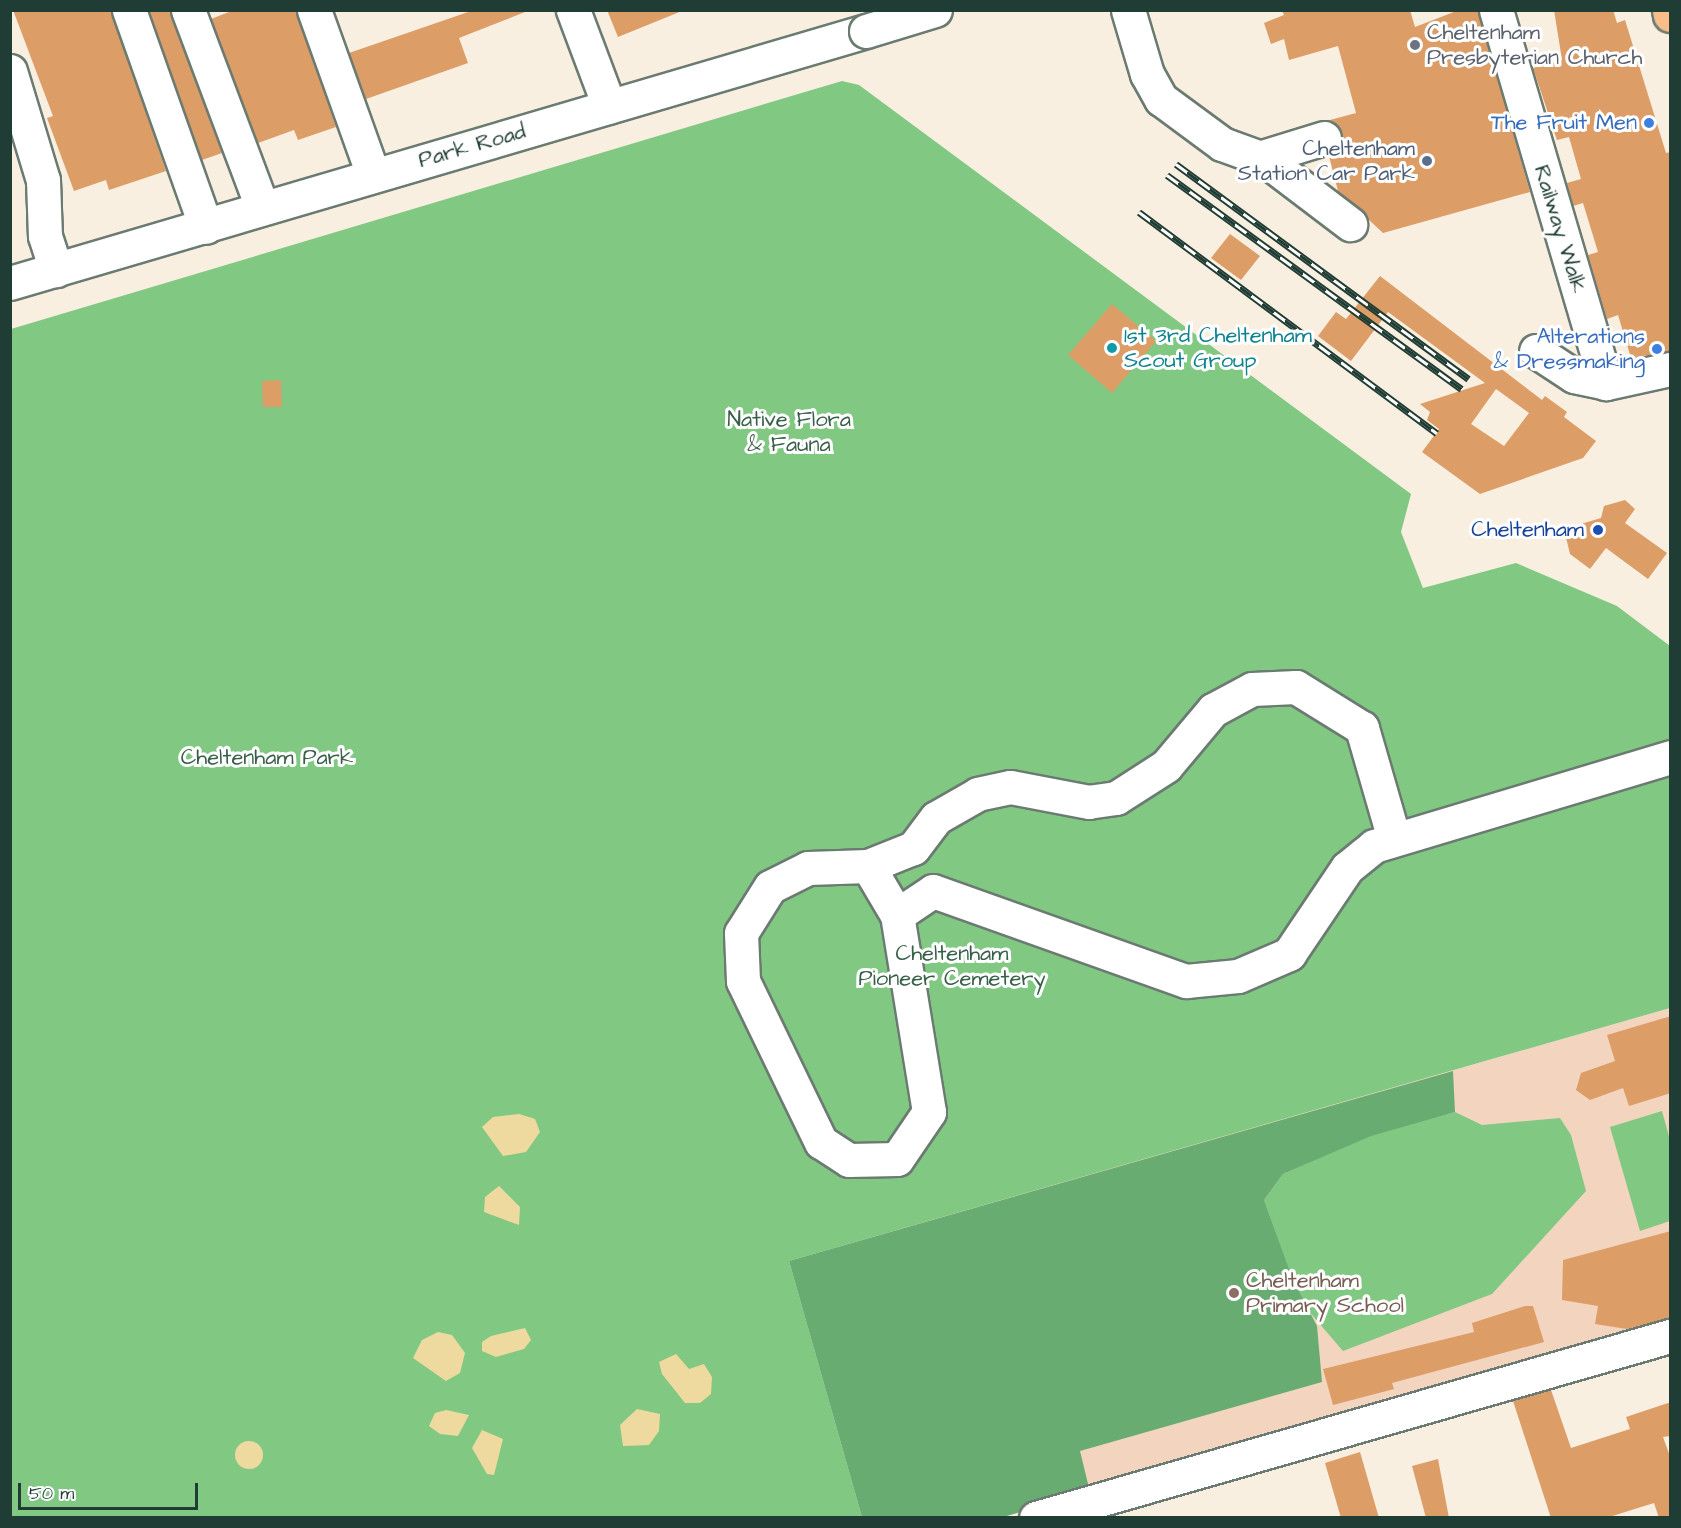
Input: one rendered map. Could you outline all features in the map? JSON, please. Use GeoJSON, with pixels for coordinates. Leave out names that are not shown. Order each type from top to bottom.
{"type":"FeatureCollection","features":[{"type":"Feature","properties":{"kind":"main road"},"geometry":{"type":"LineString","coordinates":[[1669,10],[1671,15]]}},
{"type":"Feature","properties":{"kind":"street"},"geometry":{"type":"LineString","coordinates":[[129,10],[206,227]]}},
{"type":"Feature","properties":{"kind":"street"},"geometry":{"type":"LineString","coordinates":[[188,10],[262,207]]}},
{"type":"Feature","properties":{"kind":"street"},"geometry":{"type":"LineString","coordinates":[[314,10],[373,175]]}},
{"type":"Feature","properties":{"kind":"street"},"geometry":{"type":"LineString","coordinates":[[573,10],[609,106]]}},
{"type":"Feature","properties":{"kind":"street","name":"Park Road"},"geometry":{"type":"LineString","coordinates":[[10,283],[935,10]]}},
{"type":"Feature","properties":{"kind":"street"},"geometry":{"type":"LineString","coordinates":[[1128,10],[1155,93],[1222,144],[1259,158],[1350,224]]}},
{"type":"Feature","properties":{"kind":"street","name":"Railway Walk"},"geometry":{"type":"LineString","coordinates":[[1496,10],[1606,383]]}},
{"type":"Feature","properties":{"kind":"street"},"geometry":{"type":"LineString","coordinates":[[10,71],[43,180],[45,236],[56,270]]}},
{"type":"Feature","properties":{"kind":"street"},"geometry":{"type":"LineString","coordinates":[[1259,158],[1324,138]]}},
{"type":"Feature","properties":{"kind":"street"},"geometry":{"type":"LineString","coordinates":[[1536,351],[1574,376],[1606,383],[1671,369]]}},
{"type":"Feature","properties":{"kind":"street"},"geometry":{"type":"LineString","coordinates":[[868,866],[897,915],[929,1112],[897,1159],[849,1160],[821,1142],[743,981],[741,933],[770,887],[808,868],[868,866],[913,848],[936,818],[978,794],[1010,787],[1089,802],[1116,798],[1166,766],[1198,724],[1231,697],[1275,685],[1317,696],[1362,728],[1394,839]]}},
{"type":"Feature","properties":{"kind":"street"},"geometry":{"type":"LineString","coordinates":[[913,848],[933,891],[1186,981],[1238,976],[1289,954],[1357,856],[1394,839],[1671,757]]}},
{"type":"Feature","properties":{"kind":"street"},"geometry":{"type":"LineString","coordinates":[[897,915],[933,891]]}},
{"type":"Feature","properties":{"kind":"street"},"geometry":{"type":"LineString","coordinates":[[1036,1518],[1671,1336]]}},
{"type":"Feature","properties":{"kind":"shaded area","name":"Cheltenham Primary School"},"geometry":{"type":"Polygon","coordinates":[[[1670,1008],[1670,1325],[1003,1517],[862,1517],[789,1261],[1670,1008]]]}},
{"type":"Feature","properties":{"kind":"green space"},"geometry":{"type":"Polygon","coordinates":[[[842,81],[859,85],[1411,494],[1401,532],[1423,588],[1516,563],[1617,606],[1670,646],[1670,1008],[789,1261],[862,1517],[11,1518],[11,329],[842,81]]]}},
{"type":"Feature","properties":{"kind":"green space"},"geometry":{"type":"Polygon","coordinates":[[[1453,1071],[1455,1112],[1371,1136],[1283,1174],[1264,1200],[1293,1280],[1317,1326],[1322,1382],[1080,1451],[1090,1492],[1003,1517],[862,1517],[789,1261],[1453,1071]]]}},
{"type":"Feature","properties":{"kind":"green space"},"geometry":{"type":"Polygon","coordinates":[[[1662,1111],[1670,1140],[1670,1221],[1640,1231],[1610,1127],[1662,1111]]]}},
{"type":"Feature","properties":{"kind":"green space"},"geometry":{"type":"Polygon","coordinates":[[[1455,1112],[1482,1125],[1560,1118],[1571,1135],[1586,1191],[1492,1294],[1343,1351],[1300,1301],[1264,1200],[1283,1174],[1373,1134],[1455,1112]]]}},
{"type":"Feature","properties":{"kind":"sand"},"geometry":{"type":"Polygon","coordinates":[[[519,1114],[535,1119],[540,1132],[526,1152],[503,1156],[482,1127],[493,1117],[519,1114]]]}},
{"type":"Feature","properties":{"kind":"sand"},"geometry":{"type":"Polygon","coordinates":[[[499,1186],[520,1207],[519,1225],[484,1212],[485,1197],[499,1186]]]}},
{"type":"Feature","properties":{"kind":"sand"},"geometry":{"type":"Polygon","coordinates":[[[525,1328],[531,1340],[524,1349],[496,1357],[482,1351],[482,1342],[491,1336],[525,1328]]]}},
{"type":"Feature","properties":{"kind":"sand"},"geometry":{"type":"Polygon","coordinates":[[[438,1332],[452,1335],[465,1353],[460,1373],[446,1381],[413,1358],[422,1340],[438,1332]]]}},
{"type":"Feature","properties":{"kind":"sand"},"geometry":{"type":"Polygon","coordinates":[[[676,1354],[689,1369],[704,1364],[712,1377],[711,1394],[700,1403],[685,1403],[662,1374],[659,1362],[676,1354]]]}},
{"type":"Feature","properties":{"kind":"sand"},"geometry":{"type":"Polygon","coordinates":[[[637,1409],[660,1414],[659,1431],[649,1445],[623,1446],[620,1425],[637,1409]]]}},
{"type":"Feature","properties":{"kind":"sand"},"geometry":{"type":"Polygon","coordinates":[[[446,1410],[469,1415],[458,1436],[440,1434],[429,1426],[435,1413],[446,1410]]]}},
{"type":"Feature","properties":{"kind":"sand"},"geometry":{"type":"Polygon","coordinates":[[[482,1430],[503,1439],[494,1475],[487,1474],[472,1448],[482,1430]]]}},
{"type":"Feature","properties":{"kind":"sand"},"geometry":{"type":"Polygon","coordinates":[[[249,1441],[259,1445],[263,1455],[259,1465],[249,1469],[239,1465],[235,1455],[239,1445],[249,1441]]]}},
{"type":"Feature","properties":{"kind":"building"},"geometry":{"type":"Polygon","coordinates":[[[13,10],[111,10],[166,171],[109,190],[106,180],[74,191],[47,118],[53,116],[13,10]]]}},
{"type":"Feature","properties":{"kind":"building"},"geometry":{"type":"Polygon","coordinates":[[[149,10],[170,10],[222,153],[202,160],[149,10]]]}},
{"type":"Feature","properties":{"kind":"building"},"geometry":{"type":"Polygon","coordinates":[[[234,10],[296,10],[336,127],[298,140],[294,130],[258,143],[211,19],[234,10]]]}},
{"type":"Feature","properties":{"kind":"building"},"geometry":{"type":"Polygon","coordinates":[[[474,10],[525,12],[459,38],[468,63],[366,99],[349,53],[474,10]]]}},
{"type":"Feature","properties":{"kind":"building"},"geometry":{"type":"Polygon","coordinates":[[[607,10],[682,10],[682,11],[618,37],[607,10]]]}},
{"type":"Feature","properties":{"kind":"building","name":"Cheltenham Station Car Park"},"geometry":{"type":"Polygon","coordinates":[[[1282,10],[1410,10],[1415,27],[1459,10],[1478,10],[1530,192],[1383,233],[1338,191],[1329,156],[1342,142],[1342,132],[1330,120],[1356,113],[1338,46],[1289,60],[1284,39],[1271,44],[1264,23],[1284,15],[1282,10]]]}},
{"type":"Feature","properties":{"kind":"building"},"geometry":{"type":"Polygon","coordinates":[[[1554,10],[1613,10],[1617,23],[1625,20],[1666,153],[1671,152],[1671,351],[1631,358],[1618,315],[1607,319],[1588,255],[1598,252],[1583,203],[1573,206],[1567,183],[1581,179],[1569,137],[1557,140],[1533,68],[1562,60],[1554,10]]]}},
{"type":"Feature","properties":{"kind":"building"},"geometry":{"type":"Polygon","coordinates":[[[1230,234],[1260,256],[1241,280],[1211,258],[1230,234]]]}},
{"type":"Feature","properties":{"kind":"building"},"geometry":{"type":"Polygon","coordinates":[[[1380,276],[1542,400],[1545,396],[1567,412],[1564,417],[1596,441],[1583,458],[1480,494],[1422,452],[1439,429],[1427,420],[1430,412],[1420,404],[1485,383],[1388,312],[1351,361],[1318,336],[1336,312],[1346,319],[1380,276]],[[1496,389],[1471,424],[1504,446],[1529,413],[1496,389]]]}},
{"type":"Feature","properties":{"kind":"building","name":"1st 3rd Cheltenham Scout Group"},"geometry":{"type":"Polygon","coordinates":[[[1112,304],[1156,341],[1112,393],[1068,355],[1112,304]]]}},
{"type":"Feature","properties":{"kind":"building"},"geometry":{"type":"Polygon","coordinates":[[[281,380],[282,407],[263,407],[262,381],[281,380]]]}},
{"type":"Feature","properties":{"kind":"building"},"geometry":{"type":"Polygon","coordinates":[[[1625,500],[1635,509],[1625,523],[1667,553],[1648,579],[1606,548],[1590,569],[1570,554],[1564,529],[1601,518],[1604,506],[1625,500]]]}},
{"type":"Feature","properties":{"kind":"building"},"geometry":{"type":"Polygon","coordinates":[[[1671,1016],[1671,1093],[1629,1106],[1623,1088],[1590,1100],[1576,1090],[1581,1073],[1615,1061],[1607,1035],[1671,1016]]]}},
{"type":"Feature","properties":{"kind":"building"},"geometry":{"type":"Polygon","coordinates":[[[1671,1231],[1671,1318],[1627,1329],[1595,1324],[1598,1306],[1562,1300],[1563,1260],[1671,1231]]]}},
{"type":"Feature","properties":{"kind":"building"},"geometry":{"type":"Polygon","coordinates":[[[1525,1306],[1533,1306],[1544,1342],[1392,1383],[1394,1389],[1333,1405],[1323,1369],[1474,1332],[1472,1323],[1525,1306]]]}},
{"type":"Feature","properties":{"kind":"building"},"geometry":{"type":"Polygon","coordinates":[[[1551,1390],[1571,1448],[1630,1429],[1626,1417],[1671,1402],[1671,1436],[1663,1437],[1671,1459],[1671,1518],[1659,1518],[1654,1503],[1606,1518],[1551,1518],[1513,1401],[1551,1390]]]}},
{"type":"Feature","properties":{"kind":"building"},"geometry":{"type":"Polygon","coordinates":[[[1360,1452],[1379,1518],[1341,1518],[1325,1463],[1360,1452]]]}},
{"type":"Feature","properties":{"kind":"building"},"geometry":{"type":"Polygon","coordinates":[[[1438,1459],[1449,1518],[1426,1518],[1412,1466],[1438,1459]]]}},
{"type":"Feature","properties":{"kind":"railway"},"geometry":{"type":"LineString","coordinates":[[1176,164],[1469,379]]}},
{"type":"Feature","properties":{"kind":"railway"},"geometry":{"type":"LineString","coordinates":[[1167,175],[1462,389]]}},
{"type":"Feature","properties":{"kind":"railway"},"geometry":{"type":"LineString","coordinates":[[1139,212],[1437,433]]}},
{"type":"Feature","properties":{"kind":"place","name":"Cheltenham Presbyterian Church"},"geometry":{"type":"Point","coordinates":[1415,45]}},
{"type":"Feature","properties":{"kind":"place","name":"The Fruit Men"},"geometry":{"type":"Point","coordinates":[1649,123]}},
{"type":"Feature","properties":{"kind":"place","name":"Cheltenham Station Car Park"},"geometry":{"type":"Point","coordinates":[1427,161]}},
{"type":"Feature","properties":{"kind":"place","name":"1st 3rd Cheltenham Scout Group"},"geometry":{"type":"Point","coordinates":[1112,348]}},
{"type":"Feature","properties":{"kind":"place","name":"Alterations & Dressmaking"},"geometry":{"type":"Point","coordinates":[1657,349]}},
{"type":"Feature","properties":{"kind":"place","name":"Cheltenham"},"geometry":{"type":"Point","coordinates":[1598,530]}},
{"type":"Feature","properties":{"kind":"place","name":"Cheltenham Primary School"},"geometry":{"type":"Point","coordinates":[1234,1293]}},
{"type":"Feature","properties":{"kind":"park label","name":"Native Flora & Fauna"},"geometry":{"type":"Point","coordinates":[789,432]}},
{"type":"Feature","properties":{"kind":"park label","name":"Cheltenham Park"},"geometry":{"type":"Point","coordinates":[267,758]}},
{"type":"Feature","properties":{"kind":"park label","name":"Cheltenham Pioneer Cemetery"},"geometry":{"type":"Point","coordinates":[952,966]}}]}
